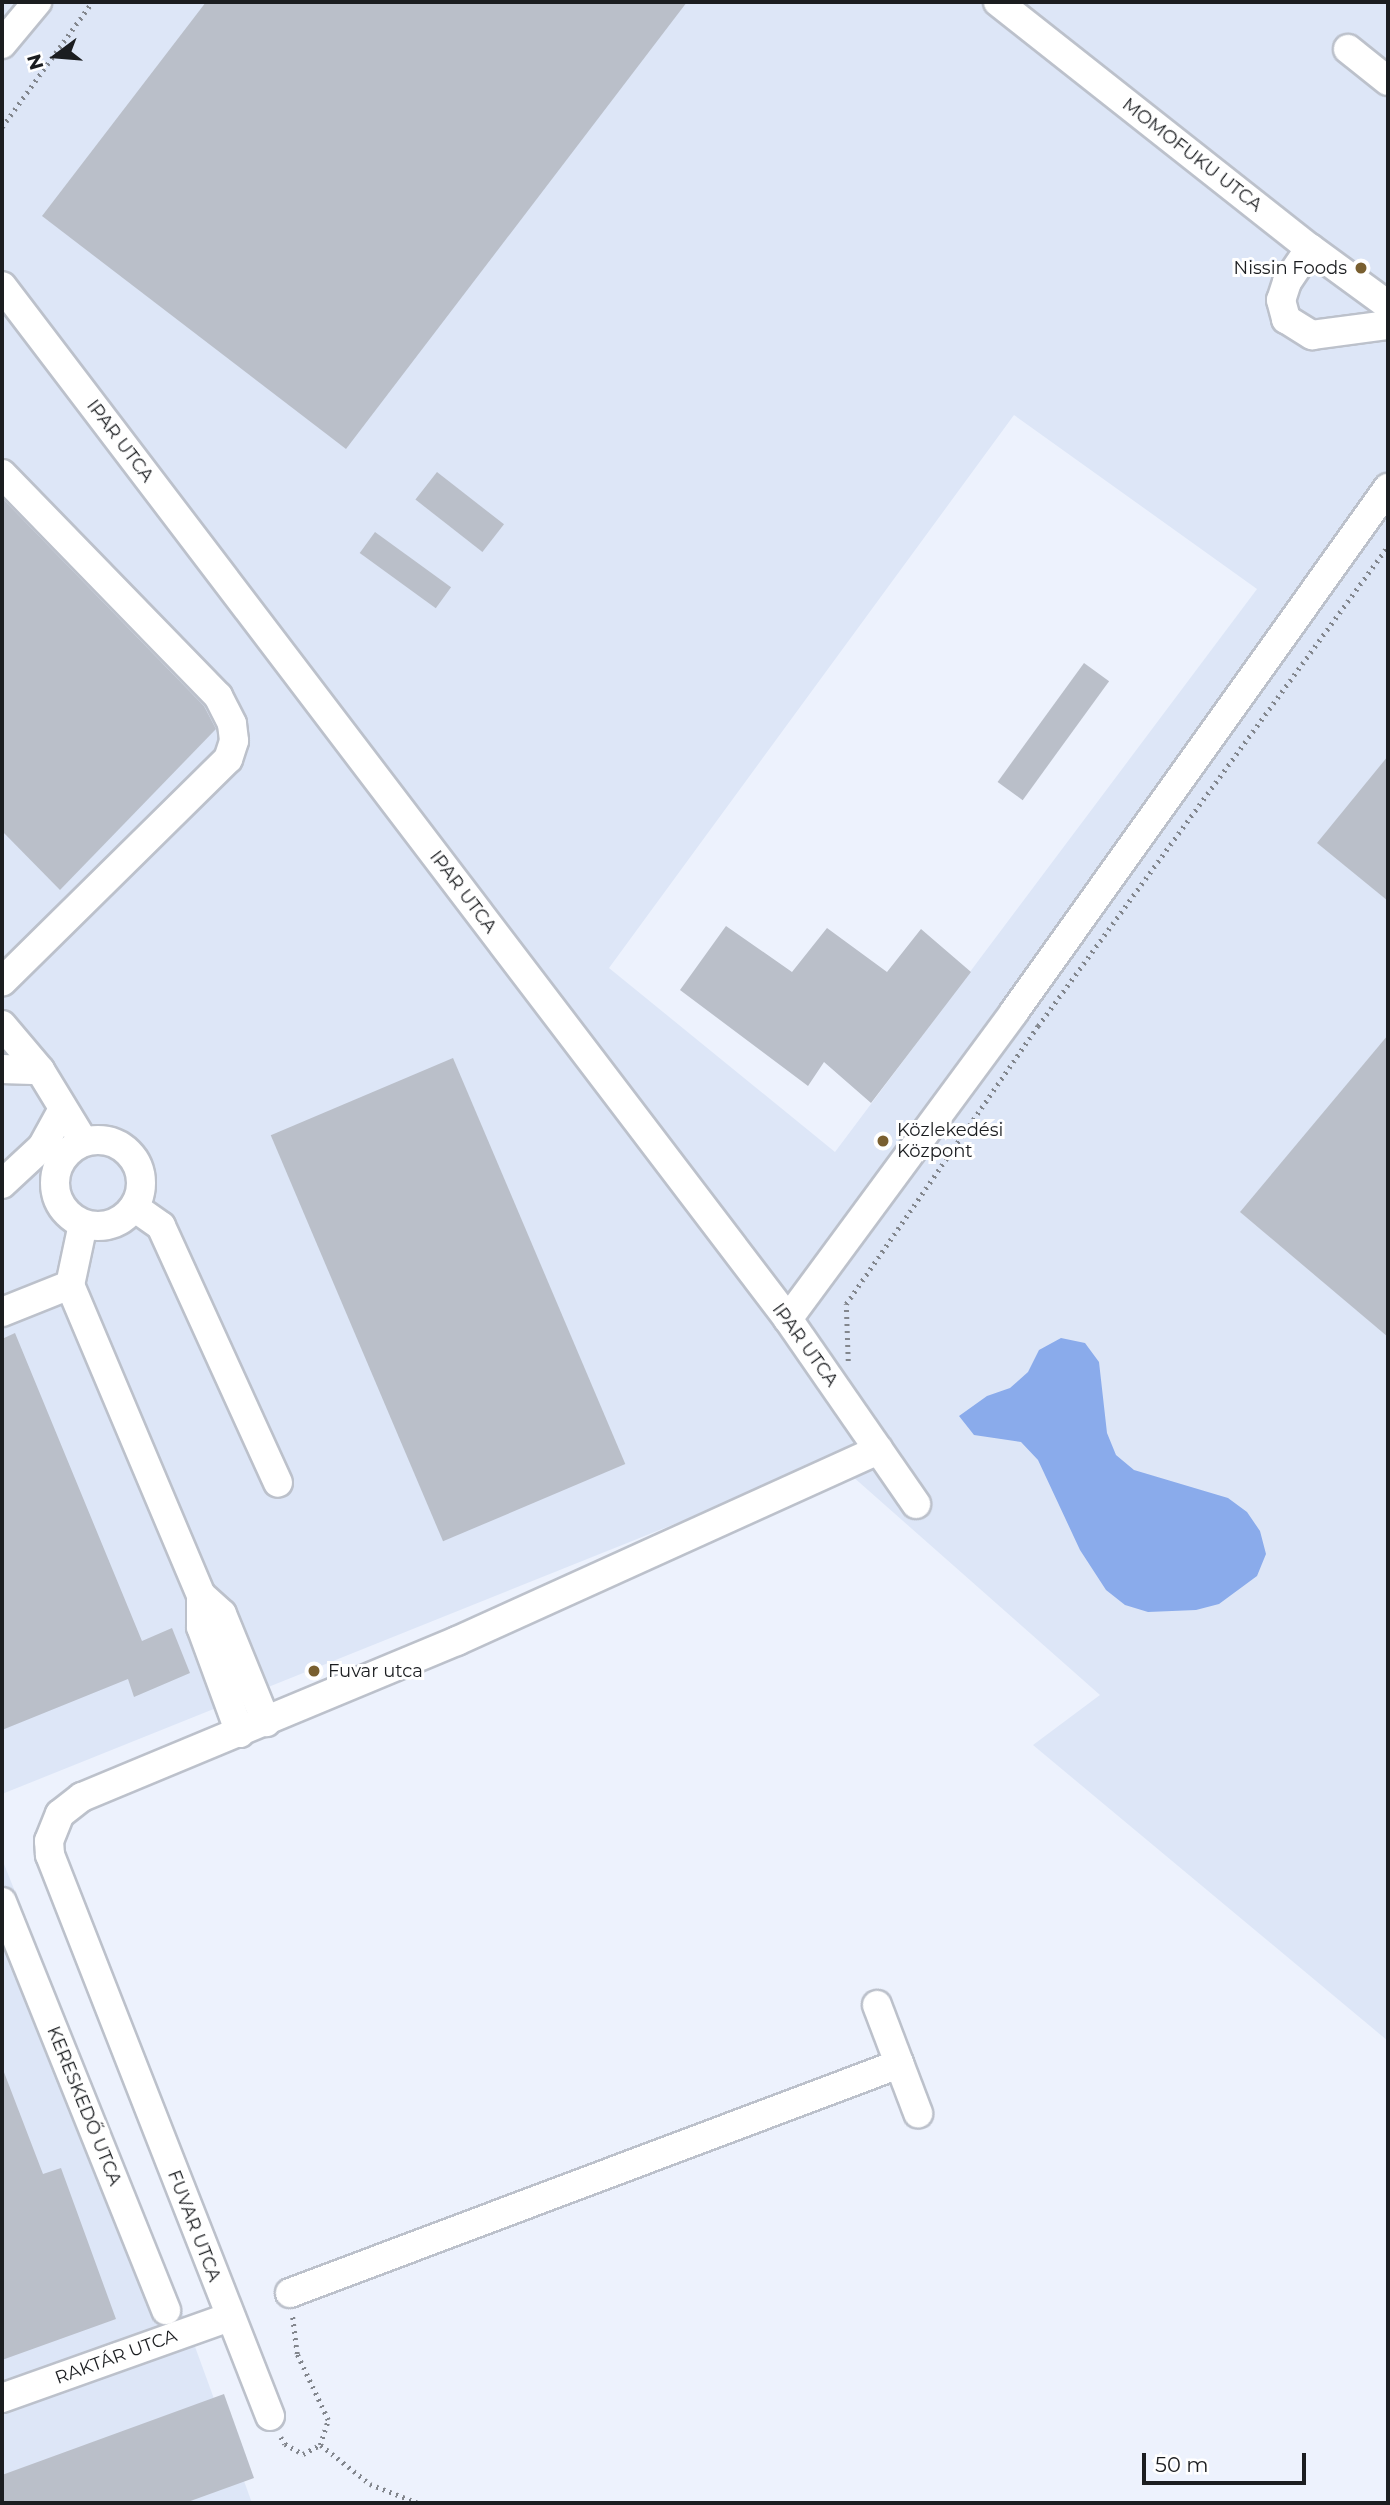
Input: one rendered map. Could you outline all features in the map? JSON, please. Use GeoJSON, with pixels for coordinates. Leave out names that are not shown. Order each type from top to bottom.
{"type":"FeatureCollection","features":[{"type":"Feature","properties":{"kind":"street"},"geometry":{"type":"LineString","coordinates":[[2,44],[37,2]]}},
{"type":"Feature","properties":{"kind":"street","name":"MOMOFUKU UTCA"},"geometry":{"type":"LineString","coordinates":[[998,2],[1310,248],[1388,305]]}},
{"type":"Feature","properties":{"kind":"street"},"geometry":{"type":"LineString","coordinates":[[1348,49],[1388,81]]}},
{"type":"Feature","properties":{"kind":"street"},"geometry":{"type":"LineString","coordinates":[[1310,248],[1287,282],[1281,300],[1286,319],[1312,335],[1388,325]]}},
{"type":"Feature","properties":{"kind":"street","name":"IPAR UTCA"},"geometry":{"type":"LineString","coordinates":[[2,286],[788,1320],[916,1504]]}},
{"type":"Feature","properties":{"kind":"street"},"geometry":{"type":"LineString","coordinates":[[2,474],[218,696],[232,724],[234,741],[228,759],[2,982]]}},
{"type":"Feature","properties":{"kind":"street"},"geometry":{"type":"LineString","coordinates":[[788,1320],[1014,1013],[1388,488]]}},
{"type":"Feature","properties":{"kind":"street"},"geometry":{"type":"LineString","coordinates":[[2,1025],[40,1070],[84,1142]]}},
{"type":"Feature","properties":{"kind":"street"},"geometry":{"type":"LineString","coordinates":[[2,1069],[40,1070]]}},
{"type":"Feature","properties":{"kind":"street"},"geometry":{"type":"LineString","coordinates":[[2,1184],[42,1147],[63,1110]]}},
{"type":"Feature","properties":{"kind":"street"},"geometry":{"type":"LineString","coordinates":[[105,1140],[130,1154],[138,1165],[141,1179],[134,1207],[112,1224],[83,1224],[61,1206],[54,1185],[62,1158],[84,1142],[105,1140]]}},
{"type":"Feature","properties":{"kind":"street"},"geometry":{"type":"LineString","coordinates":[[2,1191],[54,1185]]}},
{"type":"Feature","properties":{"kind":"street"},"geometry":{"type":"LineString","coordinates":[[134,1207],[161,1226],[278,1483]]}},
{"type":"Feature","properties":{"kind":"street"},"geometry":{"type":"LineString","coordinates":[[83,1224],[70,1285],[201,1595],[201,1627],[240,1733]]}},
{"type":"Feature","properties":{"kind":"street"},"geometry":{"type":"LineString","coordinates":[[2,1312],[70,1285]]}},
{"type":"Feature","properties":{"kind":"street","name":"FUVAR UTCA"},"geometry":{"type":"LineString","coordinates":[[270,2416],[50,1855],[49,1841],[53,1826],[70,1803],[457,1641],[879,1450]]}},
{"type":"Feature","properties":{"kind":"street"},"geometry":{"type":"LineString","coordinates":[[201,1595],[222,1614],[266,1721]]}},
{"type":"Feature","properties":{"kind":"street","name":"KERESKEDŐ UTCA"},"geometry":{"type":"LineString","coordinates":[[2,1902],[166,2310]]}},
{"type":"Feature","properties":{"kind":"street"},"geometry":{"type":"LineString","coordinates":[[877,2006],[918,2113]]}},
{"type":"Feature","properties":{"kind":"street"},"geometry":{"type":"LineString","coordinates":[[290,2292],[899,2064]]}},
{"type":"Feature","properties":{"kind":"street","name":"RAKTÁR UTCA"},"geometry":{"type":"LineString","coordinates":[[2,2398],[230,2317]]}},
{"type":"Feature","properties":{"kind":"path"},"geometry":{"type":"LineString","coordinates":[[2,127],[92,2]]}},
{"type":"Feature","properties":{"kind":"path"},"geometry":{"type":"LineString","coordinates":[[848,1369],[846,1304],[1038,1026],[1388,545]]}},
{"type":"Feature","properties":{"kind":"path"},"geometry":{"type":"LineString","coordinates":[[270,2416],[285,2444],[303,2454],[320,2445],[328,2420],[297,2354],[290,2292]]}},
{"type":"Feature","properties":{"kind":"path"},"geometry":{"type":"LineString","coordinates":[[320,2445],[370,2484],[418,2503]]}},
{"type":"Feature","properties":{"kind":"shaded area"},"geometry":{"type":"Polygon","coordinates":[[[2,2],[1388,2],[1388,2041],[1033,1745],[1100,1695],[834,1460],[2,1794],[2,2]],[[1014,415],[609,968],[835,1152],[1257,589],[1014,415]]]}},
{"type":"Feature","properties":{"kind":"shaded area"},"geometry":{"type":"Polygon","coordinates":[[[2,1859],[178,2300],[252,2503],[2,2503],[2,1859]]]}},
{"type":"Feature","properties":{"kind":"water"},"geometry":{"type":"Polygon","coordinates":[[[1061,1338],[1085,1343],[1099,1362],[1107,1433],[1116,1455],[1134,1470],[1228,1498],[1247,1512],[1260,1531],[1266,1554],[1257,1576],[1219,1604],[1196,1610],[1148,1612],[1125,1605],[1106,1590],[1080,1550],[1038,1460],[1021,1442],[974,1435],[959,1416],[987,1396],[1010,1388],[1028,1372],[1039,1350],[1061,1338]]]}},
{"type":"Feature","properties":{"kind":"building"},"geometry":{"type":"Polygon","coordinates":[[[206,2],[687,2],[346,449],[42,216],[206,2]]]}},
{"type":"Feature","properties":{"kind":"building"},"geometry":{"type":"Polygon","coordinates":[[[437,472],[504,524],[482,552],[415,500],[437,472]]]}},
{"type":"Feature","properties":{"kind":"building"},"geometry":{"type":"Polygon","coordinates":[[[2,498],[204,706],[216,729],[60,890],[2,831],[2,498]]]}},
{"type":"Feature","properties":{"kind":"building"},"geometry":{"type":"Polygon","coordinates":[[[375,532],[451,587],[436,608],[360,553],[375,532]]]}},
{"type":"Feature","properties":{"kind":"building"},"geometry":{"type":"Polygon","coordinates":[[[1084,663],[1109,681],[1023,800],[998,782],[1084,663]]]}},
{"type":"Feature","properties":{"kind":"building"},"geometry":{"type":"Polygon","coordinates":[[[1388,756],[1388,901],[1317,843],[1388,756]]]}},
{"type":"Feature","properties":{"kind":"building"},"geometry":{"type":"Polygon","coordinates":[[[726,926],[792,972],[827,928],[887,972],[921,929],[971,972],[871,1103],[824,1062],[808,1086],[680,990],[726,926]]]}},
{"type":"Feature","properties":{"kind":"building"},"geometry":{"type":"Polygon","coordinates":[[[1388,1035],[1388,1337],[1240,1212],[1388,1035]]]}},
{"type":"Feature","properties":{"kind":"building"},"geometry":{"type":"Polygon","coordinates":[[[453,1058],[625,1464],[443,1541],[271,1135],[453,1058]]]}},
{"type":"Feature","properties":{"kind":"building"},"geometry":{"type":"Polygon","coordinates":[[[15,1333],[142,1641],[172,1628],[190,1673],[134,1697],[128,1679],[2,1730],[2,1339],[15,1333]]]}},
{"type":"Feature","properties":{"kind":"building"},"geometry":{"type":"Polygon","coordinates":[[[2,2067],[43,2174],[61,2168],[116,2319],[2,2360],[2,2067]]]}},
{"type":"Feature","properties":{"kind":"building"},"geometry":{"type":"Polygon","coordinates":[[[224,2394],[254,2478],[185,2503],[2,2503],[2,2475],[224,2394]]]}},
{"type":"Feature","properties":{"kind":"place","name":"Nissin Foods"},"geometry":{"type":"Point","coordinates":[1361,268]}},
{"type":"Feature","properties":{"kind":"place","name":"Közlekedési Központ"},"geometry":{"type":"Point","coordinates":[883,1141]}},
{"type":"Feature","properties":{"kind":"place","name":"Fuvar utca"},"geometry":{"type":"Point","coordinates":[314,1671]}}]}
